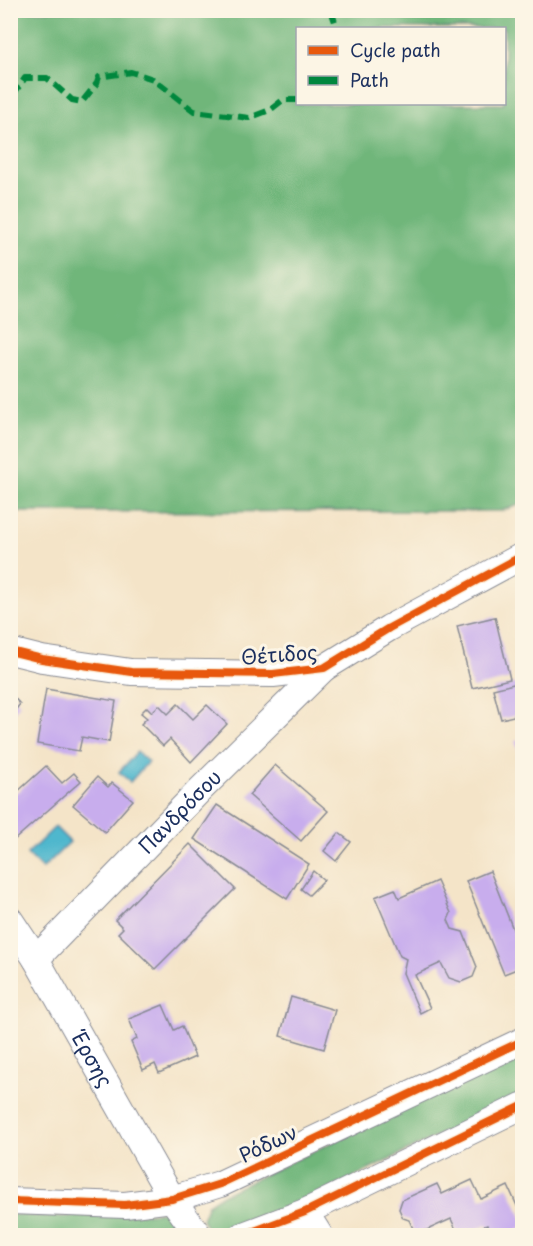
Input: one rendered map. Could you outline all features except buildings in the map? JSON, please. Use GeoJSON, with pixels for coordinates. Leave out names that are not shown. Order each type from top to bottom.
{"type":"FeatureCollection","features":[{"type":"Feature","properties":{"kind":"street","name":"Θέτιδος"},"geometry":{"type":"LineString","coordinates":[[10,651],[42,659],[131,672],[273,674],[324,668],[399,622],[522,556]]}},
{"type":"Feature","properties":{"kind":"street","name":"Πανδρόσου"},"geometry":{"type":"LineString","coordinates":[[36,959],[200,790],[324,668]]}},
{"type":"Feature","properties":{"kind":"street","name":"Έρσης"},"geometry":{"type":"LineString","coordinates":[[10,920],[36,959],[172,1199],[199,1236]]}},
{"type":"Feature","properties":{"kind":"street","name":"Ρόδων"},"geometry":{"type":"LineString","coordinates":[[10,1201],[125,1205],[172,1199],[220,1184],[522,1041]]}},
{"type":"Feature","properties":{"kind":"street"},"geometry":{"type":"LineString","coordinates":[[241,1236],[305,1212],[522,1106]]}},
{"type":"Feature","properties":{"kind":"street"},"geometry":{"type":"LineString","coordinates":[[305,1212],[320,1236]]}},
{"type":"Feature","properties":{"kind":"green space"},"geometry":{"type":"Polygon","coordinates":[[[10,11],[522,11],[522,504],[501,511],[11,512],[10,11]]]}},
{"type":"Feature","properties":{"kind":"green space"},"geometry":{"type":"Polygon","coordinates":[[[522,1051],[522,1094],[316,1196],[223,1232],[210,1230],[204,1223],[202,1219],[208,1204],[220,1196],[522,1051]]]}},
{"type":"Feature","properties":{"kind":"green space"},"geometry":{"type":"Polygon","coordinates":[[[169,1212],[183,1236],[11,1235],[10,1214],[53,1217],[169,1212]]]}},
{"type":"Feature","properties":{"kind":"water"},"geometry":{"type":"Polygon","coordinates":[[[137,752],[148,762],[130,782],[119,772],[137,752]]]}},
{"type":"Feature","properties":{"kind":"water"},"geometry":{"type":"Polygon","coordinates":[[[55,827],[70,842],[42,869],[27,854],[55,827]]]}},
{"type":"Feature","properties":{"kind":"marked path"},"geometry":{"type":"LineString","coordinates":[[331,10],[337,27]]}},
{"type":"Feature","properties":{"kind":"marked path"},"geometry":{"type":"LineString","coordinates":[[10,92],[15,92],[25,78],[47,78],[72,100],[82,102],[99,77],[131,72],[153,79],[194,111],[249,118],[270,110],[283,100],[296,100]]}},
{"type":"Feature","properties":{"kind":"cycle path"},"geometry":{"type":"LineString","coordinates":[[10,651],[42,659],[131,672],[273,674],[324,668],[389,628],[522,556]]}},
{"type":"Feature","properties":{"kind":"cycle path"},"geometry":{"type":"LineString","coordinates":[[10,1201],[125,1205],[172,1199],[220,1184],[522,1041]]}},
{"type":"Feature","properties":{"kind":"cycle path"},"geometry":{"type":"LineString","coordinates":[[241,1236],[305,1212],[522,1106]]}}]}
